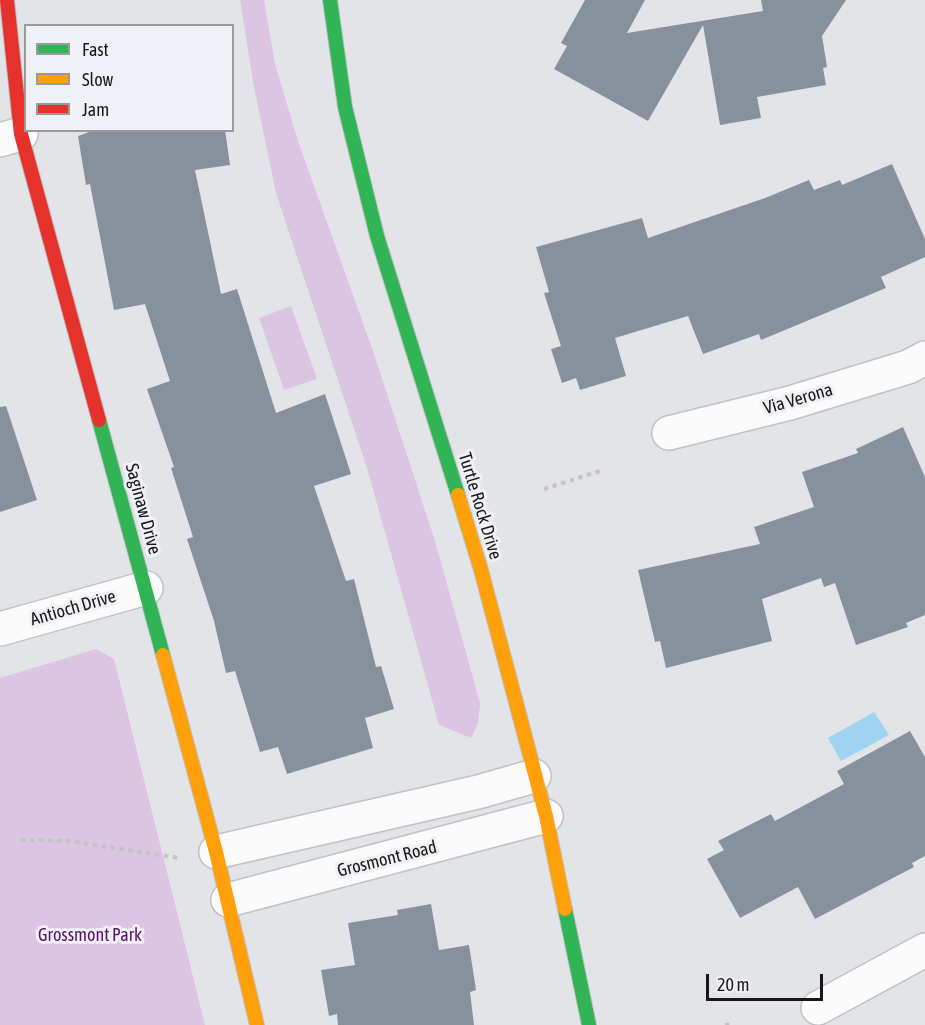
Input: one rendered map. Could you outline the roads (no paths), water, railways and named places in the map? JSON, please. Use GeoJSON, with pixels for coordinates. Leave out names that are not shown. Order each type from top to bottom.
{"type":"FeatureCollection","features":[{"type":"Feature","properties":{"kind":"street","name":"Saginaw Drive"},"geometry":{"type":"LineString","coordinates":[[7,0],[11,137],[146,588],[216,852],[257,1025]]}},
{"type":"Feature","properties":{"kind":"street","name":"Turtle Rock Drive"},"geometry":{"type":"LineString","coordinates":[[330,0],[345,107],[377,236],[481,570],[546,816],[589,1025]]}},
{"type":"Feature","properties":{"kind":"street","name":"Via Verona"},"geometry":{"type":"LineString","coordinates":[[669,433],[790,403],[908,367],[925,358]]}},
{"type":"Feature","properties":{"kind":"street","name":"Antioch Drive"},"geometry":{"type":"LineString","coordinates":[[0,629],[146,588]]}},
{"type":"Feature","properties":{"kind":"street"},"geometry":{"type":"LineString","coordinates":[[216,852],[478,792],[534,776]]}},
{"type":"Feature","properties":{"kind":"street","name":"Grosmont Road"},"geometry":{"type":"LineString","coordinates":[[228,900],[546,816]]}},
{"type":"Feature","properties":{"kind":"street"},"geometry":{"type":"LineString","coordinates":[[818,1008],[925,950]]}},
{"type":"Feature","properties":{"kind":"water"},"geometry":{"type":"Polygon","coordinates":[[[874,712],[889,735],[841,761],[828,738],[874,712]]]}},
{"type":"Feature","properties":{"kind":"park label","name":"Grossmont Park"},"geometry":{"type":"Point","coordinates":[90,935]}}]}
